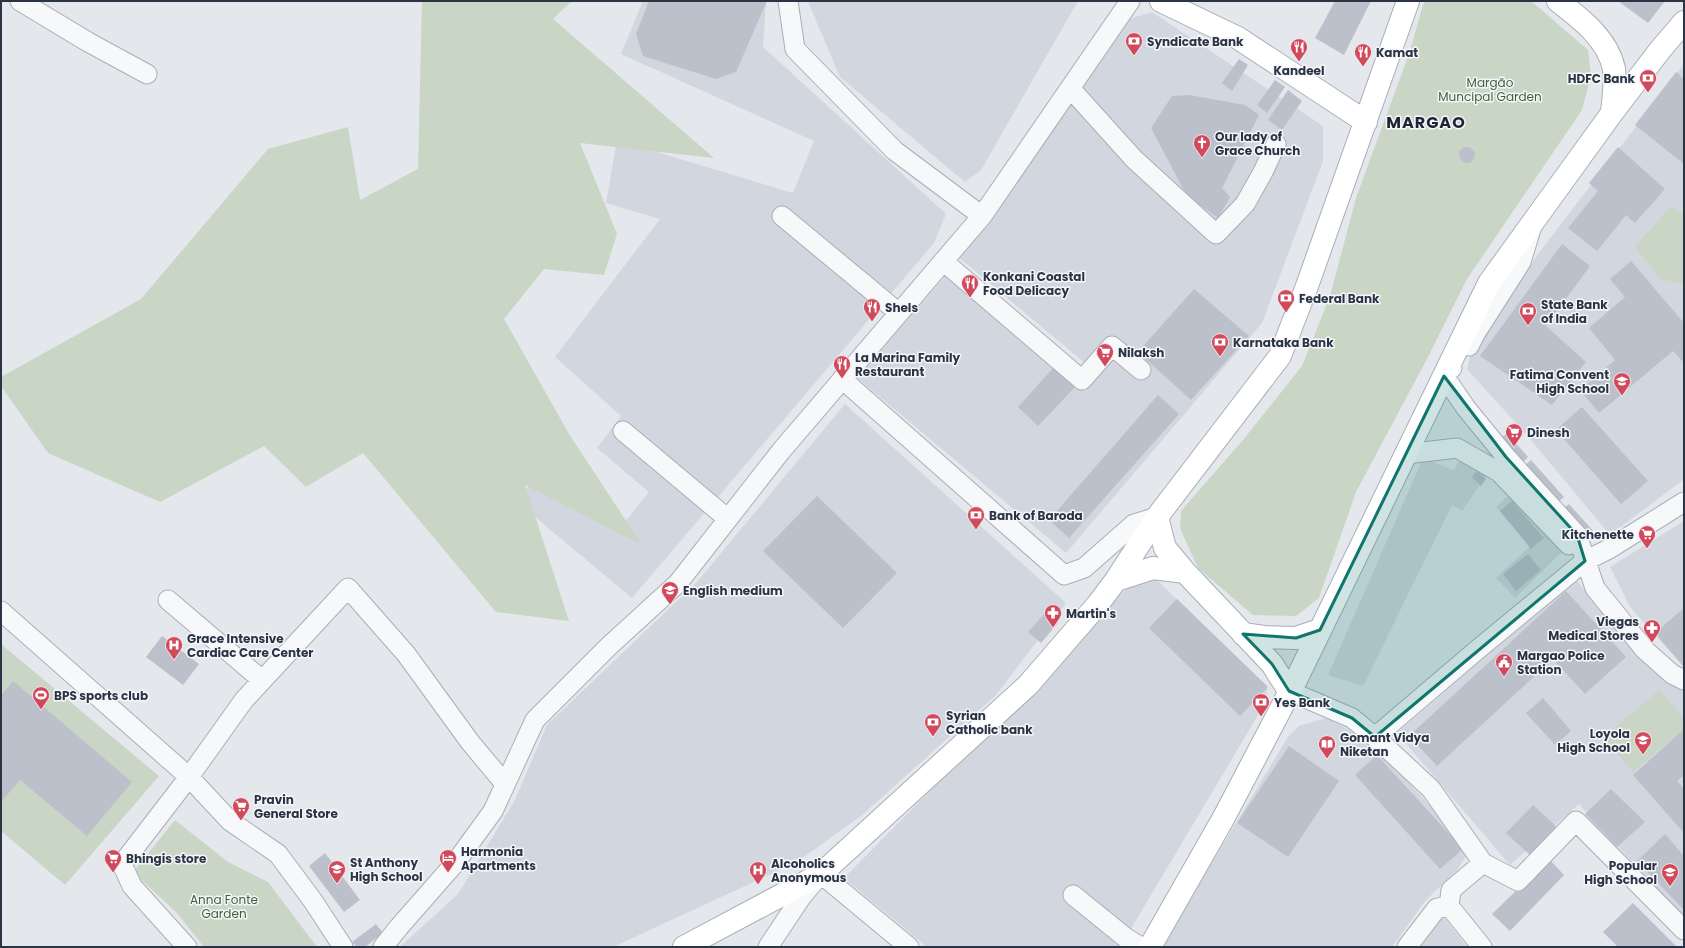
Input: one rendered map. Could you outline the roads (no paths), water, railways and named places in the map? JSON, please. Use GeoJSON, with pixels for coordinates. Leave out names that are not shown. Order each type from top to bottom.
{"type":"FeatureCollection","features":[{"type":"Feature","properties":{"kind":"main road"},"geometry":{"type":"LineString","coordinates":[[1161,1],[1238,38],[1366,122]]}},
{"type":"Feature","properties":{"kind":"main road"},"geometry":{"type":"LineString","coordinates":[[684,947],[820,874],[1028,685],[1098,604],[1116,580],[1157,518],[1280,356],[1307,286],[1408,1]]}},
{"type":"Feature","properties":{"kind":"main road"},"geometry":{"type":"LineString","coordinates":[[1558,1],[1591,29],[1608,51],[1614,69],[1615,81],[1612,113]]}},
{"type":"Feature","properties":{"kind":"main road"},"geometry":{"type":"LineString","coordinates":[[1150,947],[1223,819],[1289,691],[1489,283],[1612,113],[1660,50],[1684,22]]}},
{"type":"Feature","properties":{"kind":"main road"},"geometry":{"type":"LineString","coordinates":[[1157,518],[1165,548],[1185,572],[1272,664],[1289,691]]}},
{"type":"Feature","properties":{"kind":"main road"},"geometry":{"type":"LineString","coordinates":[[1116,580],[1153,568],[1185,572]]}},
{"type":"Feature","properties":{"kind":"main road"},"geometry":{"type":"LineString","coordinates":[[1243,634],[1264,638],[1296,638],[1320,630]]}},
{"type":"Feature","properties":{"kind":"street"},"geometry":{"type":"LineString","coordinates":[[20,1],[146,74]]}},
{"type":"Feature","properties":{"kind":"street"},"geometry":{"type":"LineString","coordinates":[[788,1],[795,49],[894,152],[982,216]]}},
{"type":"Feature","properties":{"kind":"street"},"geometry":{"type":"LineString","coordinates":[[383,947],[456,862],[493,811],[535,720],[608,647],[678,584],[781,451],[982,216],[1130,1]]}},
{"type":"Feature","properties":{"kind":"street"},"geometry":{"type":"LineString","coordinates":[[1070,88],[1134,159],[1216,234],[1245,204],[1263,172],[1276,144]]}},
{"type":"Feature","properties":{"kind":"street"},"geometry":{"type":"LineString","coordinates":[[782,216],[899,313]]}},
{"type":"Feature","properties":{"kind":"street"},"geometry":{"type":"LineString","coordinates":[[944,261],[1082,380],[1112,346],[1141,370]]}},
{"type":"Feature","properties":{"kind":"street"},"geometry":{"type":"LineString","coordinates":[[1444,376],[1466,408],[1506,457],[1577,536],[1595,588],[1644,650],[1672,674],[1684,680]]}},
{"type":"Feature","properties":{"kind":"street"},"geometry":{"type":"LineString","coordinates":[[842,379],[1064,575],[1084,568],[1134,524],[1157,518]]}},
{"type":"Feature","properties":{"kind":"street"},"geometry":{"type":"LineString","coordinates":[[623,431],[728,520]]}},
{"type":"Feature","properties":{"kind":"street"},"geometry":{"type":"LineString","coordinates":[[1406,454],[1457,448],[1499,472],[1585,561]]}},
{"type":"Feature","properties":{"kind":"street"},"geometry":{"type":"LineString","coordinates":[[1375,737],[1585,561],[1609,549],[1684,502]]}},
{"type":"Feature","properties":{"kind":"street"},"geometry":{"type":"LineString","coordinates":[[187,947],[132,886],[122,864],[189,777],[244,700],[348,588],[406,654],[470,742],[505,784]]}},
{"type":"Feature","properties":{"kind":"street"},"geometry":{"type":"LineString","coordinates":[[168,600],[262,680]]}},
{"type":"Feature","properties":{"kind":"street"},"geometry":{"type":"LineString","coordinates":[[2,614],[189,777],[230,821],[278,854],[313,901],[343,947]]}},
{"type":"Feature","properties":{"kind":"street"},"geometry":{"type":"LineString","coordinates":[[1289,691],[1352,718],[1375,737],[1431,789],[1483,863],[1518,881],[1576,820],[1684,930]]}},
{"type":"Feature","properties":{"kind":"street"},"geometry":{"type":"LineString","coordinates":[[1482,947],[1450,906],[1451,890],[1483,863]]}},
{"type":"Feature","properties":{"kind":"street"},"geometry":{"type":"LineString","coordinates":[[768,947],[802,896],[820,874],[909,947]]}},
{"type":"Feature","properties":{"kind":"street"},"geometry":{"type":"LineString","coordinates":[[1073,895],[1126,938],[1141,947]]}},
{"type":"Feature","properties":{"kind":"street"},"geometry":{"type":"LineString","coordinates":[[1407,947],[1436,908],[1450,906]]}},
{"type":"Feature","properties":{"kind":"place","name":"Syndicate Bank"},"geometry":{"type":"Point","coordinates":[1134,56]}},
{"type":"Feature","properties":{"kind":"place","name":"Kandeel"},"geometry":{"type":"Point","coordinates":[1299,62]}},
{"type":"Feature","properties":{"kind":"place","name":"Kamat"},"geometry":{"type":"Point","coordinates":[1363,67]}},
{"type":"Feature","properties":{"kind":"place","name":"HDFC Bank"},"geometry":{"type":"Point","coordinates":[1648,93]}},
{"type":"Feature","properties":{"kind":"place","name":"Our lady of Grace Church"},"geometry":{"type":"Point","coordinates":[1202,158]}},
{"type":"Feature","properties":{"kind":"place","name":"Konkani Coastal Food Delicacy"},"geometry":{"type":"Point","coordinates":[970,298]}},
{"type":"Feature","properties":{"kind":"place","name":"Federal Bank"},"geometry":{"type":"Point","coordinates":[1286,313]}},
{"type":"Feature","properties":{"kind":"place","name":"Shels"},"geometry":{"type":"Point","coordinates":[872,322]}},
{"type":"Feature","properties":{"kind":"place","name":"State Bank of India"},"geometry":{"type":"Point","coordinates":[1528,326]}},
{"type":"Feature","properties":{"kind":"place","name":"Karnataka Bank"},"geometry":{"type":"Point","coordinates":[1220,357]}},
{"type":"Feature","properties":{"kind":"place","name":"Nilaksh"},"geometry":{"type":"Point","coordinates":[1105,367]}},
{"type":"Feature","properties":{"kind":"place","name":"La Marina Family Restaurant"},"geometry":{"type":"Point","coordinates":[842,379]}},
{"type":"Feature","properties":{"kind":"place","name":"Fatima Convent High School"},"geometry":{"type":"Point","coordinates":[1622,396]}},
{"type":"Feature","properties":{"kind":"place","name":"Dinesh"},"geometry":{"type":"Point","coordinates":[1514,447]}},
{"type":"Feature","properties":{"kind":"place","name":"Bank of Baroda"},"geometry":{"type":"Point","coordinates":[976,530]}},
{"type":"Feature","properties":{"kind":"place","name":"Kitchenette"},"geometry":{"type":"Point","coordinates":[1647,549]}},
{"type":"Feature","properties":{"kind":"place","name":"English medium"},"geometry":{"type":"Point","coordinates":[670,605]}},
{"type":"Feature","properties":{"kind":"place","name":"Martin's"},"geometry":{"type":"Point","coordinates":[1053,628]}},
{"type":"Feature","properties":{"kind":"place","name":"Viegas Medical Stores"},"geometry":{"type":"Point","coordinates":[1652,643]}},
{"type":"Feature","properties":{"kind":"place","name":"Grace Intensive Cardiac Care Center"},"geometry":{"type":"Point","coordinates":[174,660]}},
{"type":"Feature","properties":{"kind":"place","name":"Margao Police Station"},"geometry":{"type":"Point","coordinates":[1504,677]}},
{"type":"Feature","properties":{"kind":"place","name":"BPS sports club"},"geometry":{"type":"Point","coordinates":[41,710]}},
{"type":"Feature","properties":{"kind":"place","name":"Yes Bank"},"geometry":{"type":"Point","coordinates":[1261,717]}},
{"type":"Feature","properties":{"kind":"place","name":"Syrian Catholic bank"},"geometry":{"type":"Point","coordinates":[933,737]}},
{"type":"Feature","properties":{"kind":"place","name":"Loyola High School"},"geometry":{"type":"Point","coordinates":[1643,755]}},
{"type":"Feature","properties":{"kind":"place","name":"Gomant Vidya Niketan"},"geometry":{"type":"Point","coordinates":[1327,759]}},
{"type":"Feature","properties":{"kind":"place","name":"Pravin General Store"},"geometry":{"type":"Point","coordinates":[241,821]}},
{"type":"Feature","properties":{"kind":"place","name":"Bhingis store"},"geometry":{"type":"Point","coordinates":[113,873]}},
{"type":"Feature","properties":{"kind":"place","name":"Harmonia Apartments"},"geometry":{"type":"Point","coordinates":[448,873]}},
{"type":"Feature","properties":{"kind":"place","name":"St Anthony High School"},"geometry":{"type":"Point","coordinates":[337,884]}},
{"type":"Feature","properties":{"kind":"place","name":"Alcoholics Anonymous"},"geometry":{"type":"Point","coordinates":[758,885]}},
{"type":"Feature","properties":{"kind":"place","name":"Popular High School"},"geometry":{"type":"Point","coordinates":[1670,887]}},
{"type":"Feature","properties":{"kind":"district","name":"MARGAO"},"geometry":{"type":"Point","coordinates":[1426,122]}},
{"type":"Feature","properties":{"kind":"park label","name":"Margão Muncipal Garden"},"geometry":{"type":"Point","coordinates":[1490,89]}},
{"type":"Feature","properties":{"kind":"park label","name":"Anna Fonte Garden"},"geometry":{"type":"Point","coordinates":[224,906]}}]}
